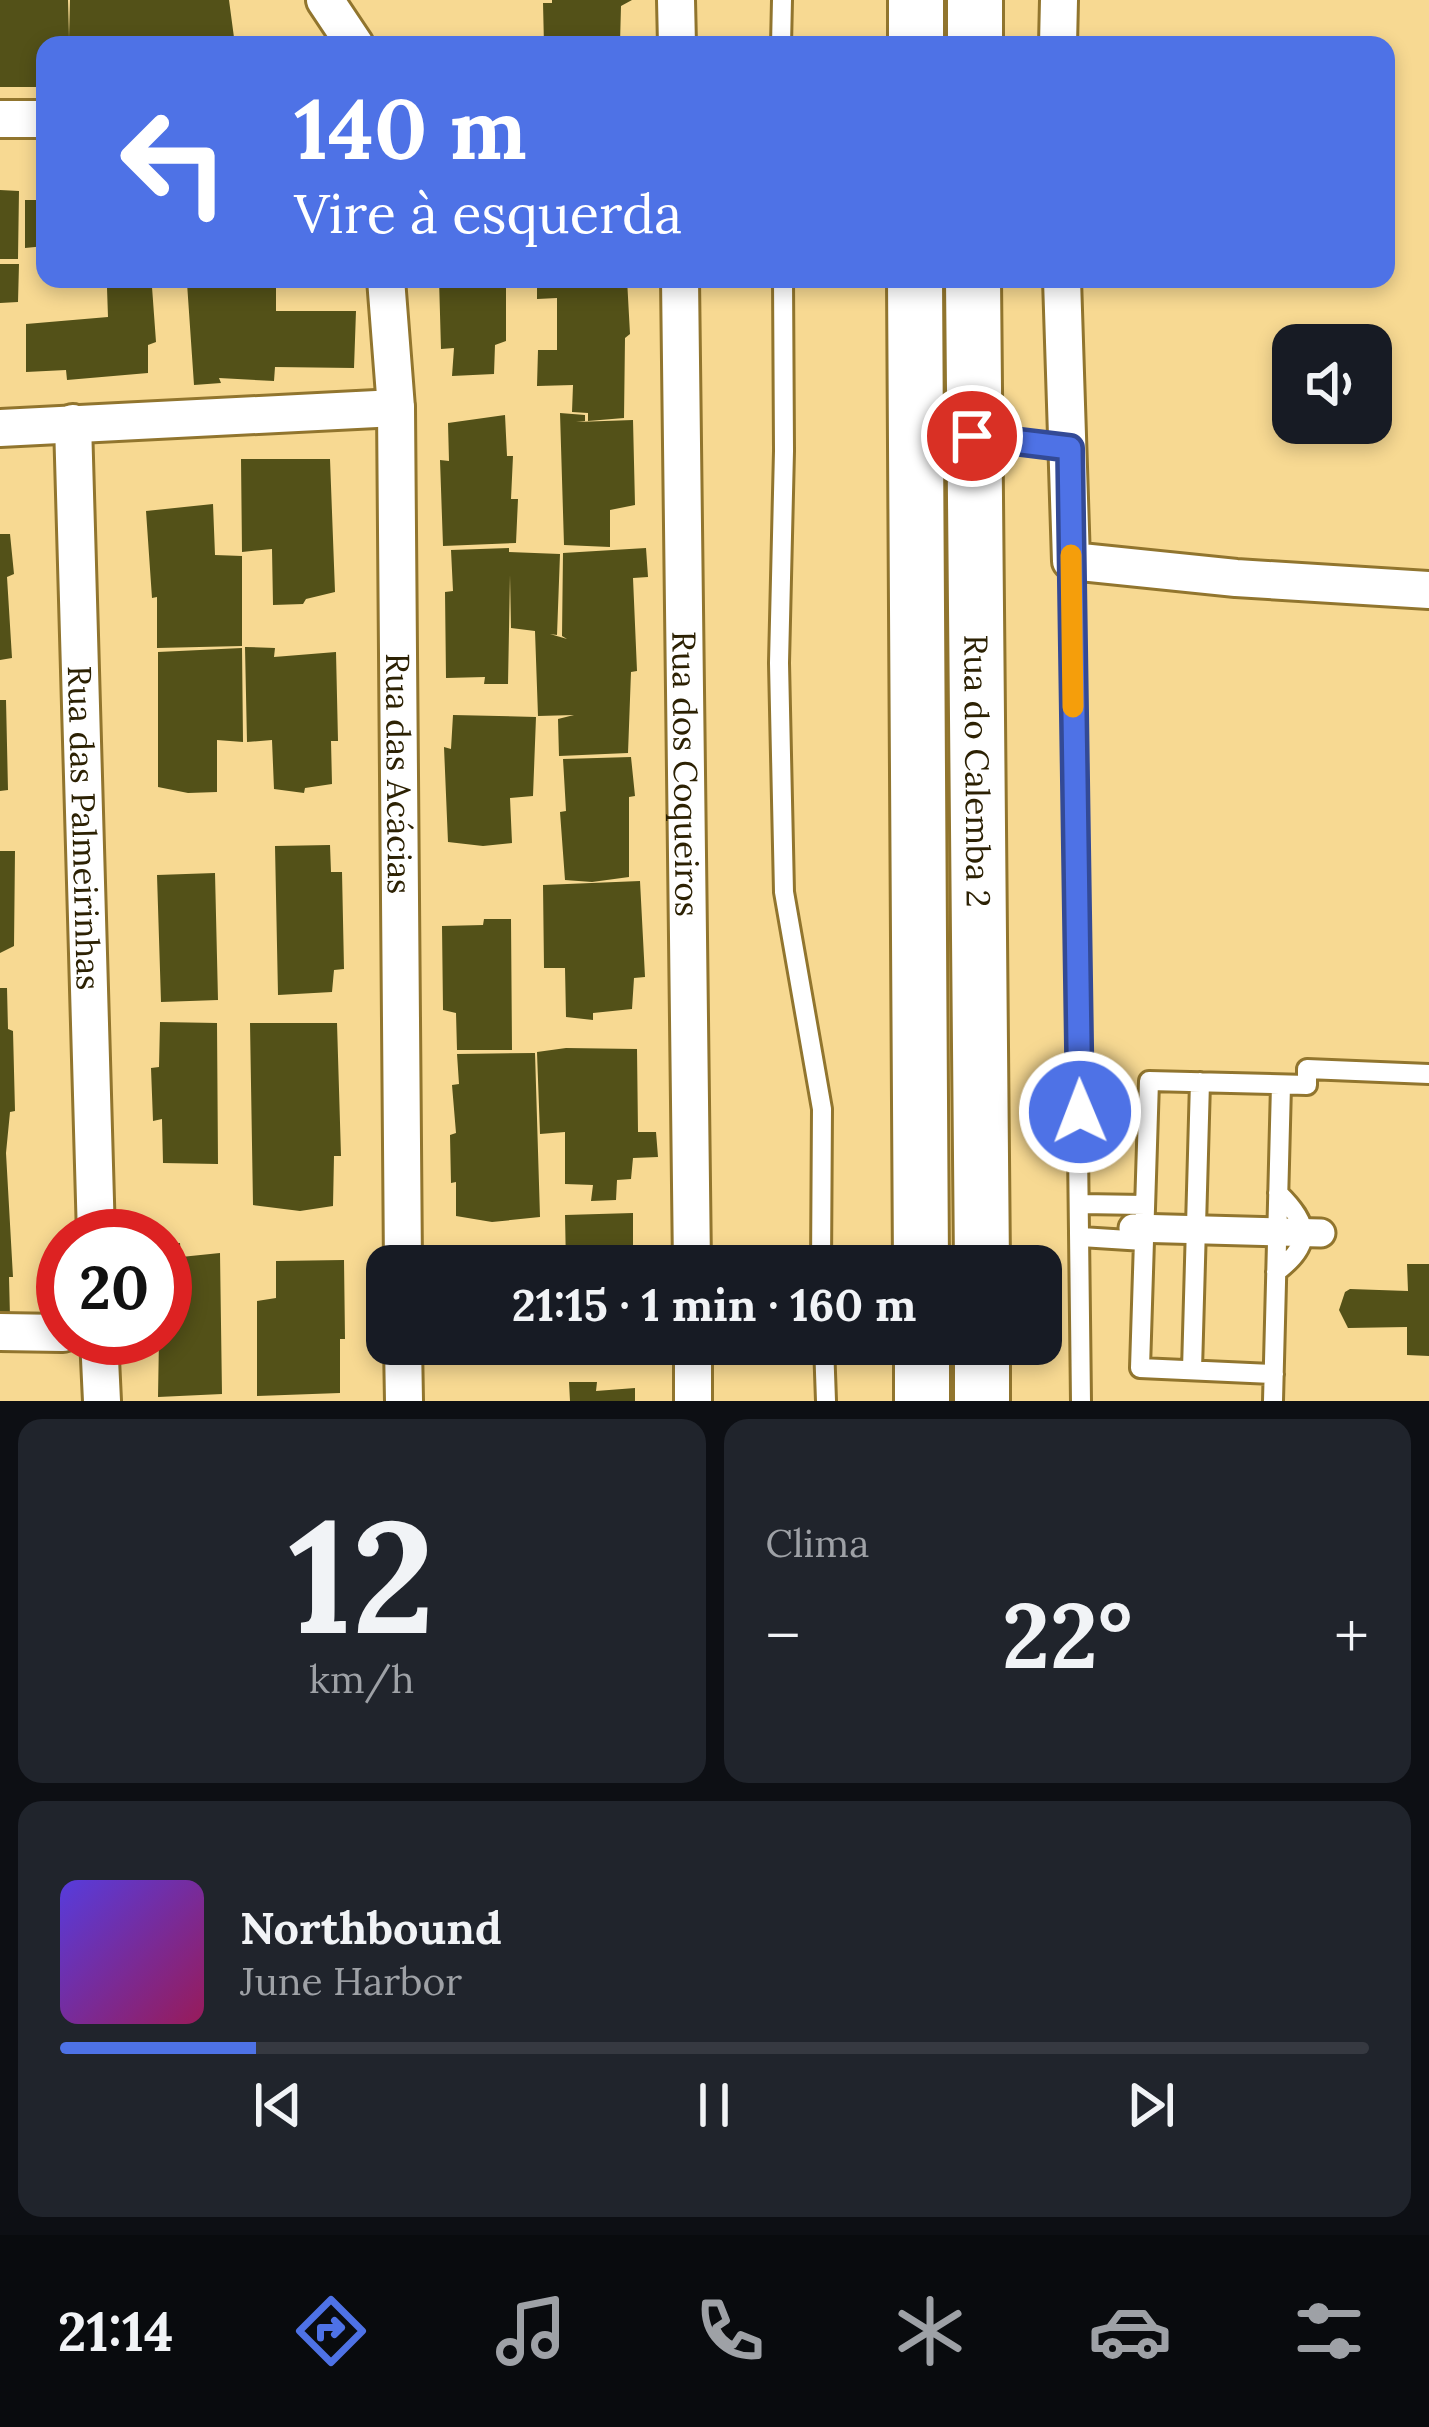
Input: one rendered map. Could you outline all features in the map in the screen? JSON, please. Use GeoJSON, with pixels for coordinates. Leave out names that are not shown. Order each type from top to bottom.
{"type":"FeatureCollection","features":[{"type":"Feature","properties":{"kind":"main road"},"geometry":{"type":"LineString","coordinates":[[916,0],[916,36]]}},
{"type":"Feature","properties":{"kind":"main road"},"geometry":{"type":"LineString","coordinates":[[975,0],[975,36]]}},
{"type":"Feature","properties":{"kind":"main road","name":"Rua do Calemba 2"},"geometry":{"type":"LineString","coordinates":[[915,288],[921,1245]]}},
{"type":"Feature","properties":{"kind":"main road","name":"Rua do Calemba 2"},"geometry":{"type":"LineString","coordinates":[[974,288],[982,1245]]}},
{"type":"Feature","properties":{"kind":"main road"},"geometry":{"type":"LineString","coordinates":[[922,1365],[922,1401]]}},
{"type":"Feature","properties":{"kind":"street"},"geometry":{"type":"LineString","coordinates":[[325,0],[349,36]]}},
{"type":"Feature","properties":{"kind":"street"},"geometry":{"type":"LineString","coordinates":[[676,0],[676,36]]}},
{"type":"Feature","properties":{"kind":"street"},"geometry":{"type":"LineString","coordinates":[[1058,36],[1059,0]]}},
{"type":"Feature","properties":{"kind":"street"},"geometry":{"type":"LineString","coordinates":[[0,119],[36,118]]}},
{"type":"Feature","properties":{"kind":"street","name":"Rua das Acácias"},"geometry":{"type":"LineString","coordinates":[[387,288],[396,408],[403,1245]]}},
{"type":"Feature","properties":{"kind":"street","name":"Rua dos Coqueiros"},"geometry":{"type":"LineString","coordinates":[[680,288],[704,1245]]}},
{"type":"Feature","properties":{"kind":"street"},"geometry":{"type":"LineString","coordinates":[[1062,288],[1071,561],[1429,590]]}},
{"type":"Feature","properties":{"kind":"street"},"geometry":{"type":"LineString","coordinates":[[0,428],[396,408]]}},
{"type":"Feature","properties":{"kind":"street","name":"Rua das Palmeirinhas"},"geometry":{"type":"LineString","coordinates":[[73,423],[95,1209]]}},
{"type":"Feature","properties":{"kind":"street"},"geometry":{"type":"LineString","coordinates":[[1142,1226],[1301,1232]]}},
{"type":"Feature","properties":{"kind":"street"},"geometry":{"type":"LineString","coordinates":[[0,1332],[36,1333]]}},
{"type":"Feature","properties":{"kind":"street"},"geometry":{"type":"LineString","coordinates":[[100,1365],[102,1401]]}},
{"type":"Feature","properties":{"kind":"street"},"geometry":{"type":"LineString","coordinates":[[403,1365],[404,1401]]}},
{"type":"Feature","properties":{"kind":"street"},"geometry":{"type":"LineString","coordinates":[[693,1365],[693,1401]]}},
{"type":"Feature","properties":{"kind":"lane"},"geometry":{"type":"LineString","coordinates":[[782,0],[782,36]]}},
{"type":"Feature","properties":{"kind":"lane"},"geometry":{"type":"LineString","coordinates":[[783,288],[779,663],[784,892],[822,1109],[820,1245]]}},
{"type":"Feature","properties":{"kind":"lane"},"geometry":{"type":"LineString","coordinates":[[972,436],[1070,448]]}},
{"type":"Feature","properties":{"kind":"lane"},"geometry":{"type":"LineString","coordinates":[[1071,561],[1082,1401]]}},
{"type":"Feature","properties":{"kind":"lane"},"geometry":{"type":"LineString","coordinates":[[1274,1374],[1140,1368],[1149,1081],[1307,1085],[1307,1070],[1429,1073]]}},
{"type":"Feature","properties":{"kind":"lane"},"geometry":{"type":"LineString","coordinates":[[1192,1370],[1200,1082]]}},
{"type":"Feature","properties":{"kind":"lane"},"geometry":{"type":"LineString","coordinates":[[1273,1401],[1276,1272],[1301,1232],[1278,1193],[1281,1085]]}},
{"type":"Feature","properties":{"kind":"lane"},"geometry":{"type":"LineString","coordinates":[[1082,1204],[1142,1226]]}},
{"type":"Feature","properties":{"kind":"lane"},"geometry":{"type":"LineString","coordinates":[[1081,1237],[1142,1226]]}},
{"type":"Feature","properties":{"kind":"lane"},"geometry":{"type":"LineString","coordinates":[[825,1365],[826,1401]]}},
{"type":"Feature","properties":{"kind":"building"},"geometry":{"type":"Polygon","coordinates":[[[0,0],[68,0],[69,36],[36,36],[36,87],[0,87],[0,0]]]}},
{"type":"Feature","properties":{"kind":"building"},"geometry":{"type":"Polygon","coordinates":[[[70,0],[229,0],[234,36],[69,36],[70,0]]]}},
{"type":"Feature","properties":{"kind":"building"},"geometry":{"type":"Polygon","coordinates":[[[632,0],[621,6],[620,36],[544,36],[543,3],[632,0]]]}},
{"type":"Feature","properties":{"kind":"building"},"geometry":{"type":"Polygon","coordinates":[[[0,190],[19,191],[18,259],[0,259],[0,190]]]}},
{"type":"Feature","properties":{"kind":"building"},"geometry":{"type":"Polygon","coordinates":[[[25,200],[36,200],[36,247],[25,248],[25,200]]]}},
{"type":"Feature","properties":{"kind":"building"},"geometry":{"type":"Polygon","coordinates":[[[0,264],[19,264],[18,302],[0,303],[0,264]]]}},
{"type":"Feature","properties":{"kind":"building"},"geometry":{"type":"Polygon","coordinates":[[[107,288],[152,288],[156,342],[148,345],[148,373],[67,380],[66,370],[26,372],[26,324],[108,317],[107,288]]]}},
{"type":"Feature","properties":{"kind":"building"},"geometry":{"type":"Polygon","coordinates":[[[187,288],[276,288],[276,311],[356,311],[354,368],[275,367],[274,381],[219,378],[221,383],[194,385],[187,288]]]}},
{"type":"Feature","properties":{"kind":"building"},"geometry":{"type":"Polygon","coordinates":[[[439,288],[506,288],[506,341],[495,345],[494,374],[452,376],[454,348],[441,349],[439,288]]]}},
{"type":"Feature","properties":{"kind":"building"},"geometry":{"type":"Polygon","coordinates":[[[537,288],[627,288],[630,334],[625,338],[624,418],[588,421],[588,413],[572,412],[573,385],[537,386],[538,350],[557,350],[557,298],[537,299],[537,288]]]}},
{"type":"Feature","properties":{"kind":"building"},"geometry":{"type":"Polygon","coordinates":[[[560,413],[585,415],[585,421],[576,422],[633,420],[635,505],[610,510],[610,547],[564,545],[560,413]]]}},
{"type":"Feature","properties":{"kind":"building"},"geometry":{"type":"Polygon","coordinates":[[[505,415],[507,456],[513,456],[511,499],[518,499],[516,543],[443,546],[440,460],[449,461],[448,423],[505,415]]]}},
{"type":"Feature","properties":{"kind":"building"},"geometry":{"type":"Polygon","coordinates":[[[241,459],[330,459],[335,592],[306,599],[303,604],[273,605],[272,549],[242,552],[241,459]]]}},
{"type":"Feature","properties":{"kind":"building"},"geometry":{"type":"Polygon","coordinates":[[[213,504],[215,555],[242,556],[242,646],[157,648],[157,597],[152,598],[146,511],[213,504]]]}},
{"type":"Feature","properties":{"kind":"building"},"geometry":{"type":"Polygon","coordinates":[[[0,534],[10,534],[14,574],[7,577],[12,658],[0,660],[0,534]]]}},
{"type":"Feature","properties":{"kind":"building"},"geometry":{"type":"Polygon","coordinates":[[[509,548],[509,552],[560,554],[557,635],[550,634],[567,639],[562,636],[563,553],[646,548],[648,577],[633,578],[637,671],[631,672],[628,753],[559,756],[558,719],[574,715],[538,716],[535,631],[511,628],[510,575],[508,684],[484,684],[485,677],[446,678],[445,592],[453,591],[451,550],[509,548]]]}},
{"type":"Feature","properties":{"kind":"building"},"geometry":{"type":"Polygon","coordinates":[[[245,647],[275,648],[274,657],[336,652],[338,741],[331,741],[332,784],[305,788],[304,793],[274,789],[272,740],[247,742],[245,647]]]}},
{"type":"Feature","properties":{"kind":"building"},"geometry":{"type":"Polygon","coordinates":[[[242,648],[243,742],[217,740],[217,792],[158,787],[158,652],[242,648]]]}},
{"type":"Feature","properties":{"kind":"building"},"geometry":{"type":"Polygon","coordinates":[[[0,700],[6,700],[8,790],[0,791],[0,700]]]}},
{"type":"Feature","properties":{"kind":"building"},"geometry":{"type":"Polygon","coordinates":[[[453,715],[536,717],[533,796],[510,798],[512,843],[448,842],[444,747],[451,749],[453,715]]]}},
{"type":"Feature","properties":{"kind":"building"},"geometry":{"type":"Polygon","coordinates":[[[631,757],[635,796],[629,797],[629,877],[565,880],[560,812],[566,811],[563,759],[631,757]]]}},
{"type":"Feature","properties":{"kind":"building"},"geometry":{"type":"Polygon","coordinates":[[[330,845],[331,872],[342,872],[344,969],[334,970],[332,992],[278,995],[275,846],[330,845]]]}},
{"type":"Feature","properties":{"kind":"building"},"geometry":{"type":"Polygon","coordinates":[[[0,851],[15,851],[14,946],[0,953],[0,851]]]}},
{"type":"Feature","properties":{"kind":"building"},"geometry":{"type":"Polygon","coordinates":[[[215,873],[218,1000],[161,1002],[157,875],[215,873]]]}},
{"type":"Feature","properties":{"kind":"building"},"geometry":{"type":"Polygon","coordinates":[[[640,881],[645,977],[634,978],[632,1009],[593,1013],[593,1020],[566,1017],[565,968],[544,968],[543,885],[640,881]]]}},
{"type":"Feature","properties":{"kind":"building"},"geometry":{"type":"Polygon","coordinates":[[[484,919],[511,919],[512,1050],[457,1050],[456,1013],[443,1010],[442,926],[483,925],[484,919]]]}},
{"type":"Feature","properties":{"kind":"building"},"geometry":{"type":"Polygon","coordinates":[[[0,988],[7,988],[8,1029],[13,1031],[15,1111],[10,1112],[6,1153],[13,1277],[9,1277],[10,1317],[0,1317],[0,988]]]}},
{"type":"Feature","properties":{"kind":"building"},"geometry":{"type":"Polygon","coordinates":[[[160,1022],[217,1023],[218,1164],[163,1163],[162,1119],[153,1121],[151,1068],[159,1067],[160,1022]]]}},
{"type":"Feature","properties":{"kind":"building"},"geometry":{"type":"Polygon","coordinates":[[[250,1023],[337,1023],[341,1156],[334,1156],[333,1206],[300,1211],[253,1205],[250,1023]]]}},
{"type":"Feature","properties":{"kind":"building"},"geometry":{"type":"Polygon","coordinates":[[[637,1049],[638,1132],[656,1132],[658,1157],[633,1158],[631,1179],[617,1180],[616,1200],[591,1201],[593,1185],[565,1184],[565,1132],[540,1134],[537,1052],[637,1049]]]}},
{"type":"Feature","properties":{"kind":"building"},"geometry":{"type":"Polygon","coordinates":[[[535,1053],[540,1217],[492,1222],[456,1216],[450,1135],[456,1133],[452,1085],[459,1084],[457,1054],[535,1053]]]}},
{"type":"Feature","properties":{"kind":"building"},"geometry":{"type":"Polygon","coordinates":[[[633,1213],[633,1245],[566,1245],[565,1215],[633,1213]]]}},
{"type":"Feature","properties":{"kind":"building"},"geometry":{"type":"Polygon","coordinates":[[[220,1253],[222,1394],[158,1397],[159,1365],[192,1365],[192,1256],[220,1253]]]}},
{"type":"Feature","properties":{"kind":"building"},"geometry":{"type":"Polygon","coordinates":[[[344,1260],[340,1393],[257,1396],[257,1301],[276,1298],[276,1261],[344,1260]]]}},
{"type":"Feature","properties":{"kind":"building"},"geometry":{"type":"Polygon","coordinates":[[[1407,1264],[1429,1264],[1429,1356],[1407,1355],[1407,1327],[1348,1328],[1339,1310],[1350,1289],[1408,1291],[1407,1264]]]}},
{"type":"Feature","properties":{"kind":"building"},"geometry":{"type":"Polygon","coordinates":[[[569,1382],[597,1382],[596,1391],[635,1388],[635,1401],[570,1401],[569,1382]]]}},
{"type":"Feature","properties":{"kind":"slow traffic"},"geometry":{"type":"LineString","coordinates":[[1071,555],[1073,707]]}},
{"type":"Feature","properties":{"kind":"route"},"geometry":{"type":"LineString","coordinates":[[972,436],[1070,448],[1080,1112]]}}]}
